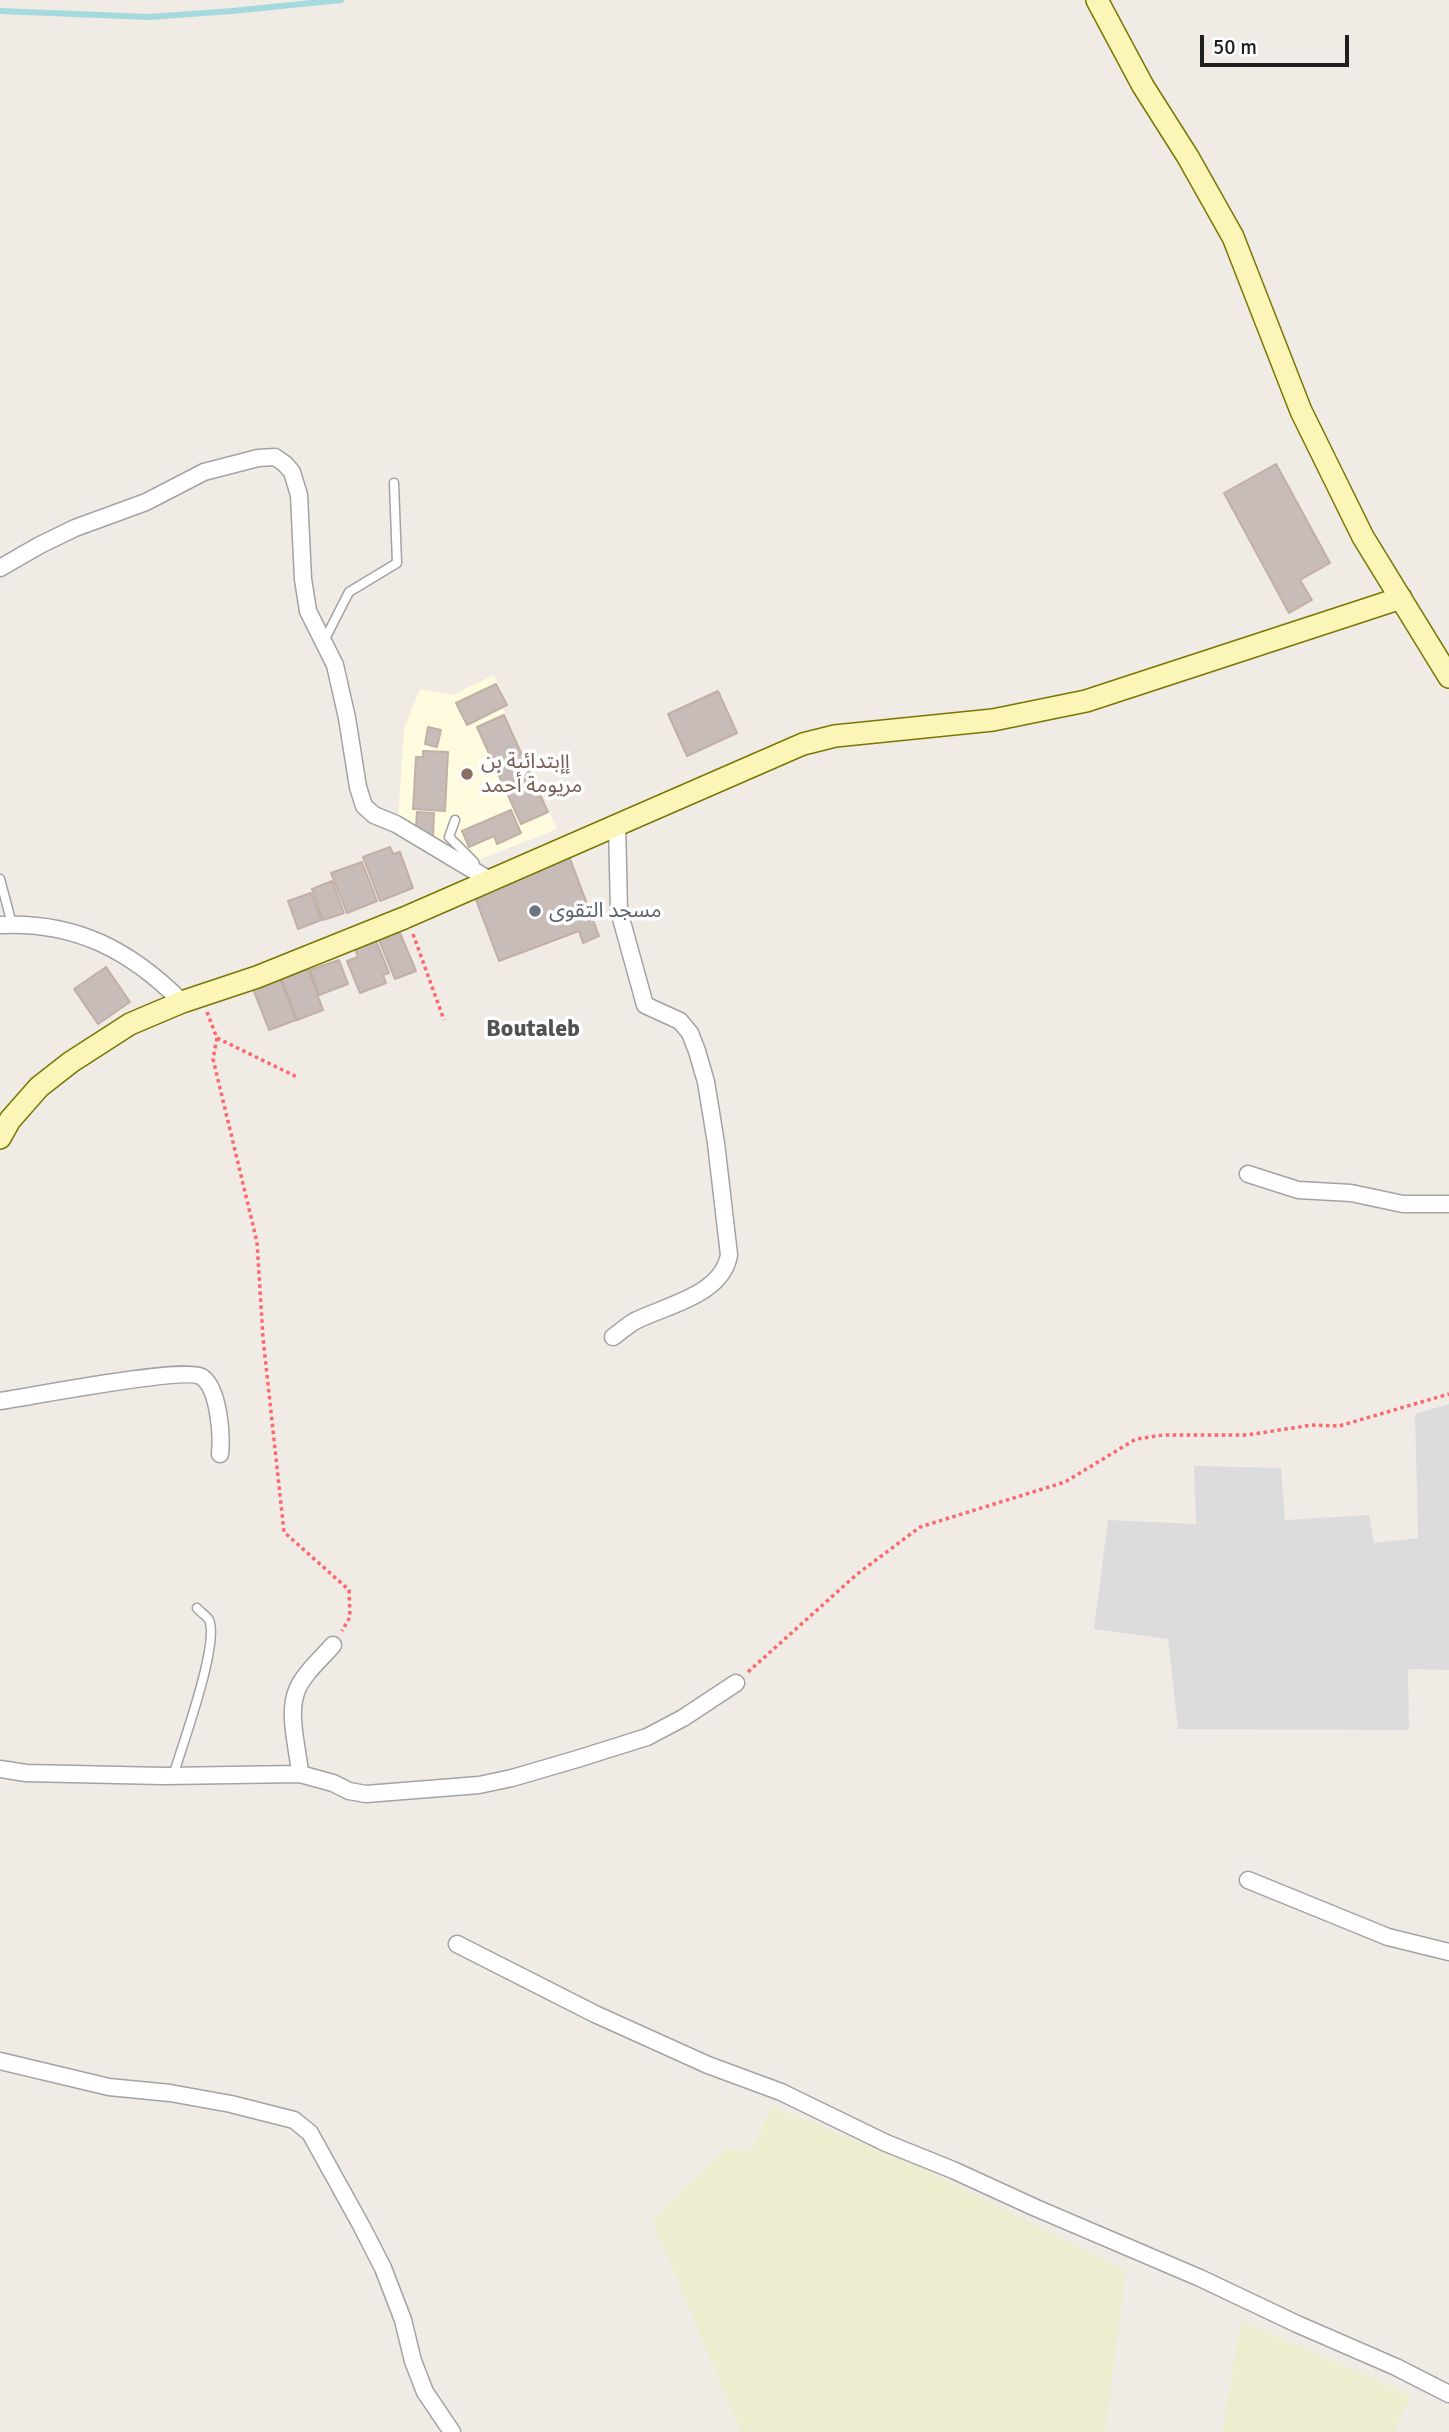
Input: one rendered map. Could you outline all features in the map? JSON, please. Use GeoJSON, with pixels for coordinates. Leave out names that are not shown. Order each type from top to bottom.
{"type":"FeatureCollection","features":[{"type":"Feature","properties":{"kind":"street"},"geometry":{"type":"LineString","coordinates":[[1097,0],[1143,86],[1188,157],[1233,237],[1301,411],[1363,537],[1449,677]]}},
{"type":"Feature","properties":{"kind":"street"},"geometry":{"type":"LineString","coordinates":[[0,568],[75,528],[146,502],[204,471],[275,457],[292,472],[299,495],[303,579],[308,611],[335,665],[364,806],[374,816],[396,824],[482,876]]}},
{"type":"Feature","properties":{"kind":"street"},"geometry":{"type":"LineString","coordinates":[[0,1138],[10,1120],[38,1087],[130,1024],[407,916],[482,876],[685,797],[803,744],[835,736],[993,720],[1086,701],[1401,598]]}},
{"type":"Feature","properties":{"kind":"street"},"geometry":{"type":"LineString","coordinates":[[613,1337],[633,1322],[705,1289],[724,1272],[729,1255],[706,1082],[690,1033],[680,1021],[645,1005],[619,911],[617,823]]}},
{"type":"Feature","properties":{"kind":"street"},"geometry":{"type":"LineString","coordinates":[[6,924],[64,929],[115,950],[192,999]]}},
{"type":"Feature","properties":{"kind":"street"},"geometry":{"type":"LineString","coordinates":[[1248,1174],[1298,1190],[1351,1193],[1403,1204],[1449,1204]]}},
{"type":"Feature","properties":{"kind":"street"},"geometry":{"type":"LineString","coordinates":[[0,1401],[196,1374],[204,1378],[213,1396],[222,1428],[219,1454]]}},
{"type":"Feature","properties":{"kind":"street"},"geometry":{"type":"LineString","coordinates":[[300,1773],[293,1711],[296,1692],[301,1682],[332,1645]]}},
{"type":"Feature","properties":{"kind":"street"},"geometry":{"type":"LineString","coordinates":[[0,1769],[26,1773],[173,1776],[300,1773],[349,1791],[366,1794],[479,1784],[512,1778],[647,1737],[683,1718],[736,1683]]}},
{"type":"Feature","properties":{"kind":"street"},"geometry":{"type":"LineString","coordinates":[[1248,1880],[1388,1937],[1449,1952]]}},
{"type":"Feature","properties":{"kind":"street"},"geometry":{"type":"LineString","coordinates":[[457,1944],[595,2014],[708,2065],[781,2092],[886,2143],[1200,2278],[1449,2394]]}},
{"type":"Feature","properties":{"kind":"street"},"geometry":{"type":"LineString","coordinates":[[0,2060],[109,2087],[207,2099],[269,2112],[294,2120],[310,2133],[378,2258],[403,2320],[413,2361],[425,2392],[452,2432]]}},
{"type":"Feature","properties":{"kind":"lane"},"geometry":{"type":"LineString","coordinates":[[324,641],[349,592],[397,563],[394,483]]}},
{"type":"Feature","properties":{"kind":"lane"},"geometry":{"type":"LineString","coordinates":[[455,820],[449,837],[474,862],[482,876]]}},
{"type":"Feature","properties":{"kind":"lane"},"geometry":{"type":"LineString","coordinates":[[0,879],[6,924]]}},
{"type":"Feature","properties":{"kind":"lane"},"geometry":{"type":"LineString","coordinates":[[173,1776],[210,1647],[209,1620],[197,1608]]}},
{"type":"Feature","properties":{"kind":"path"},"geometry":{"type":"LineString","coordinates":[[407,916],[444,1020]]}},
{"type":"Feature","properties":{"kind":"path"},"geometry":{"type":"LineString","coordinates":[[192,999],[217,1038],[297,1077]]}},
{"type":"Feature","properties":{"kind":"path"},"geometry":{"type":"LineString","coordinates":[[217,1038],[213,1059],[257,1242],[263,1338],[284,1532],[349,1590],[350,1617],[332,1645]]}},
{"type":"Feature","properties":{"kind":"path"},"geometry":{"type":"LineString","coordinates":[[736,1683],[856,1575],[920,1527],[1065,1482],[1136,1440],[1163,1435],[1247,1435],[1312,1425],[1339,1426],[1449,1394]]}},
{"type":"Feature","properties":{"kind":"shaded area","name":"إإبتدائية بن مريومة أحمد"},"geometry":{"type":"Polygon","coordinates":[[[494,675],[508,706],[503,709],[557,829],[468,864],[398,820],[404,729],[420,689],[452,695],[494,675]]]}},
{"type":"Feature","properties":{"kind":"shaded area"},"geometry":{"type":"Polygon","coordinates":[[[1449,1404],[1449,1670],[1408,1669],[1409,1730],[1178,1729],[1168,1639],[1094,1629],[1108,1520],[1196,1524],[1194,1466],[1281,1468],[1285,1520],[1369,1515],[1374,1543],[1418,1538],[1415,1414],[1449,1404]]]}},
{"type":"Feature","properties":{"kind":"shaded area"},"geometry":{"type":"Polygon","coordinates":[[[772,2106],[924,2169],[1126,2272],[1105,2431],[1110,2432],[741,2432],[652,2220],[726,2148],[751,2152],[772,2106]]]}},
{"type":"Feature","properties":{"kind":"shaded area"},"geometry":{"type":"Polygon","coordinates":[[[1241,2321],[1411,2395],[1395,2432],[1222,2432],[1241,2321]]]}},
{"type":"Feature","properties":{"kind":"building"},"geometry":{"type":"Polygon","coordinates":[[[1276,464],[1330,563],[1300,580],[1312,600],[1289,613],[1224,493],[1276,464]]]}},
{"type":"Feature","properties":{"kind":"building"},"geometry":{"type":"Polygon","coordinates":[[[496,684],[507,705],[467,725],[456,703],[496,684]]]}},
{"type":"Feature","properties":{"kind":"building"},"geometry":{"type":"Polygon","coordinates":[[[718,691],[737,733],[687,756],[668,714],[718,691]]]}},
{"type":"Feature","properties":{"kind":"building"},"geometry":{"type":"Polygon","coordinates":[[[504,715],[548,812],[521,824],[477,727],[504,715]]]}},
{"type":"Feature","properties":{"kind":"building"},"geometry":{"type":"Polygon","coordinates":[[[428,727],[441,730],[437,747],[425,744],[428,727]]]}},
{"type":"Feature","properties":{"kind":"building"},"geometry":{"type":"Polygon","coordinates":[[[423,751],[448,752],[445,811],[413,809],[416,757],[423,757],[423,751]]]}},
{"type":"Feature","properties":{"kind":"building"},"geometry":{"type":"Polygon","coordinates":[[[511,810],[521,833],[497,844],[494,836],[469,847],[462,831],[511,810]]]}},
{"type":"Feature","properties":{"kind":"building"},"geometry":{"type":"Polygon","coordinates":[[[417,812],[434,813],[433,837],[416,827],[417,812]]]}},
{"type":"Feature","properties":{"kind":"building"},"geometry":{"type":"Polygon","coordinates":[[[390,847],[393,854],[400,852],[413,888],[380,901],[363,857],[390,847]]]}},
{"type":"Feature","properties":{"kind":"building","name":"مسجد التقوى"},"geometry":{"type":"Polygon","coordinates":[[[569,856],[599,936],[583,943],[579,931],[499,961],[473,892],[569,856]]]}},
{"type":"Feature","properties":{"kind":"building"},"geometry":{"type":"Polygon","coordinates":[[[362,862],[377,901],[347,913],[331,873],[362,862]]]}},
{"type":"Feature","properties":{"kind":"building"},"geometry":{"type":"Polygon","coordinates":[[[332,881],[344,913],[323,920],[312,889],[332,881]]]}},
{"type":"Feature","properties":{"kind":"building"},"geometry":{"type":"Polygon","coordinates":[[[311,893],[321,920],[298,929],[288,901],[311,893]]]}},
{"type":"Feature","properties":{"kind":"building"},"geometry":{"type":"Polygon","coordinates":[[[397,926],[416,971],[395,979],[377,935],[397,926]]]}},
{"type":"Feature","properties":{"kind":"building"},"geometry":{"type":"Polygon","coordinates":[[[374,936],[389,973],[383,975],[386,983],[360,993],[347,961],[358,957],[353,944],[374,936]]]}},
{"type":"Feature","properties":{"kind":"building"},"geometry":{"type":"Polygon","coordinates":[[[339,960],[348,984],[319,995],[310,970],[339,960]]]}},
{"type":"Feature","properties":{"kind":"building"},"geometry":{"type":"Polygon","coordinates":[[[106,967],[130,1002],[98,1024],[74,989],[106,967]]]}},
{"type":"Feature","properties":{"kind":"building"},"geometry":{"type":"Polygon","coordinates":[[[308,969],[323,1010],[297,1020],[282,979],[308,969]]]}},
{"type":"Feature","properties":{"kind":"building"},"geometry":{"type":"Polygon","coordinates":[[[280,979],[296,1020],[269,1030],[253,989],[280,979]]]}},
{"type":"Feature","properties":{"kind":"waterway"},"geometry":{"type":"LineString","coordinates":[[0,11],[149,17],[341,0]]}},
{"type":"Feature","properties":{"kind":"place","name":"إإبتدائية بن مريومة أحمد"},"geometry":{"type":"Point","coordinates":[467,774]}},
{"type":"Feature","properties":{"kind":"place","name":"مسجد التقوى"},"geometry":{"type":"Point","coordinates":[535,911]}},
{"type":"Feature","properties":{"kind":"district","name":"Boutaleb"},"geometry":{"type":"Point","coordinates":[533,1030]}}]}
